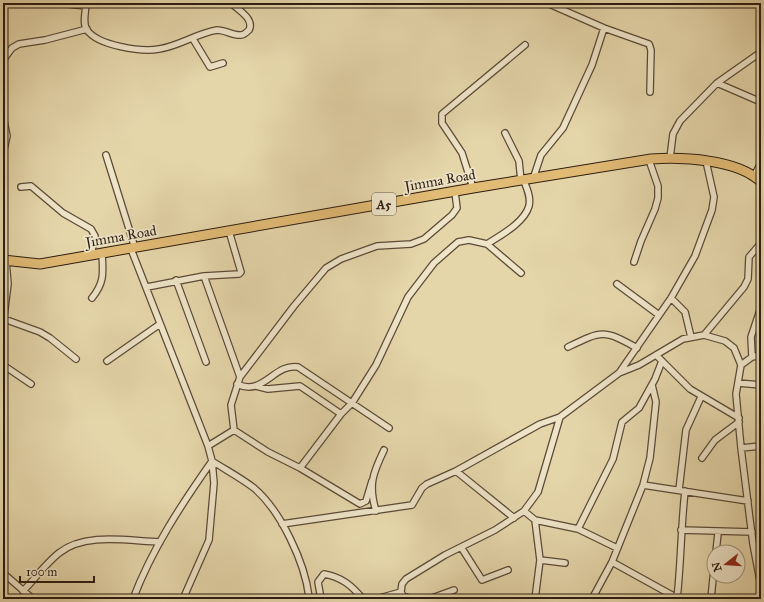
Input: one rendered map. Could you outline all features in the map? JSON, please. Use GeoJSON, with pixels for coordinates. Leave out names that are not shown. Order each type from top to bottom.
{"type":"FeatureCollection","features":[{"type":"Feature","properties":{"kind":"highway","name":"Jimma Road"},"geometry":{"type":"LineString","coordinates":[[4,260],[40,264],[473,188],[526,181],[649,160],[670,158],[706,161],[758,179]]}},
{"type":"Feature","properties":{"kind":"street"},"geometry":{"type":"LineString","coordinates":[[67,4],[86,5],[85,21],[87,29],[106,41],[143,50],[160,49],[217,30],[223,30],[239,35],[248,31],[250,26],[248,19],[231,3]]}},
{"type":"Feature","properties":{"kind":"street"},"geometry":{"type":"LineString","coordinates":[[547,3],[604,28],[649,44],[651,46],[650,92]]}},
{"type":"Feature","properties":{"kind":"street"},"geometry":{"type":"LineString","coordinates":[[526,181],[542,155],[565,124],[592,65],[604,28]]}},
{"type":"Feature","properties":{"kind":"street"},"geometry":{"type":"LineString","coordinates":[[3,60],[15,46],[87,29]]}},
{"type":"Feature","properties":{"kind":"street"},"geometry":{"type":"LineString","coordinates":[[193,39],[210,66],[223,63]]}},
{"type":"Feature","properties":{"kind":"street"},"geometry":{"type":"LineString","coordinates":[[473,188],[464,157],[442,123],[442,114],[525,45]]}},
{"type":"Feature","properties":{"kind":"street"},"geometry":{"type":"LineString","coordinates":[[670,158],[676,127],[717,83],[761,52]]}},
{"type":"Feature","properties":{"kind":"street"},"geometry":{"type":"LineString","coordinates":[[717,83],[761,102]]}},
{"type":"Feature","properties":{"kind":"street"},"geometry":{"type":"LineString","coordinates":[[3,116],[7,136],[3,154]]}},
{"type":"Feature","properties":{"kind":"street"},"geometry":{"type":"LineString","coordinates":[[487,244],[508,230],[523,216],[529,206],[529,195],[526,181],[519,161],[505,133]]}},
{"type":"Feature","properties":{"kind":"street"},"geometry":{"type":"LineString","coordinates":[[106,155],[133,248],[160,324],[208,446],[212,461],[214,483],[210,540],[183,599]]}},
{"type":"Feature","properties":{"kind":"street"},"geometry":{"type":"LineString","coordinates":[[634,262],[658,198],[658,186],[649,160]]}},
{"type":"Feature","properties":{"kind":"street"},"geometry":{"type":"LineString","coordinates":[[619,373],[671,298],[695,256],[712,210],[714,191],[706,161]]}},
{"type":"Feature","properties":{"kind":"street"},"geometry":{"type":"LineString","coordinates":[[758,179],[761,163]]}},
{"type":"Feature","properties":{"kind":"street"},"geometry":{"type":"LineString","coordinates":[[21,187],[31,186],[63,213],[91,229],[95,236],[91,255]]}},
{"type":"Feature","properties":{"kind":"street"},"geometry":{"type":"LineString","coordinates":[[234,430],[231,405],[240,377],[294,306],[326,268],[341,259],[377,246],[411,244],[424,239],[448,221],[457,208],[455,192]]}},
{"type":"Feature","properties":{"kind":"street"},"geometry":{"type":"LineString","coordinates":[[147,287],[176,280],[204,276],[237,276],[241,272],[229,231]]}},
{"type":"Feature","properties":{"kind":"street"},"geometry":{"type":"LineString","coordinates":[[300,468],[341,414],[352,403],[376,365],[408,296],[434,263],[458,242],[469,240],[487,244],[522,273]]}},
{"type":"Feature","properties":{"kind":"street"},"geometry":{"type":"LineString","coordinates":[[704,335],[744,287],[748,274],[749,257],[761,243]]}},
{"type":"Feature","properties":{"kind":"street"},"geometry":{"type":"LineString","coordinates":[[92,298],[101,286],[103,274],[102,254]]}},
{"type":"Feature","properties":{"kind":"street"},"geometry":{"type":"LineString","coordinates":[[4,260],[8,284],[4,321],[40,332],[50,338],[76,359]]}},
{"type":"Feature","properties":{"kind":"street"},"geometry":{"type":"LineString","coordinates":[[204,276],[240,377]]}},
{"type":"Feature","properties":{"kind":"street"},"geometry":{"type":"LineString","coordinates":[[176,280],[206,362]]}},
{"type":"Feature","properties":{"kind":"street"},"geometry":{"type":"LineString","coordinates":[[617,284],[659,315]]}},
{"type":"Feature","properties":{"kind":"street"},"geometry":{"type":"LineString","coordinates":[[671,298],[685,312],[691,337]]}},
{"type":"Feature","properties":{"kind":"street"},"geometry":{"type":"LineString","coordinates":[[752,356],[752,337],[761,307]]}},
{"type":"Feature","properties":{"kind":"street"},"geometry":{"type":"LineString","coordinates":[[107,361],[160,324]]}},
{"type":"Feature","properties":{"kind":"street"},"geometry":{"type":"LineString","coordinates":[[568,347],[592,336],[604,334],[616,336],[637,348]]}},
{"type":"Feature","properties":{"kind":"street"},"geometry":{"type":"LineString","coordinates":[[282,524],[412,505],[422,488],[456,471],[540,424],[560,417],[619,373],[639,365],[683,339],[704,335],[730,344],[741,364],[736,394],[753,544],[761,586]]}},
{"type":"Feature","properties":{"kind":"street"},"geometry":{"type":"LineString","coordinates":[[656,355],[690,389],[739,420]]}},
{"type":"Feature","properties":{"kind":"street"},"geometry":{"type":"LineString","coordinates":[[741,364],[752,356],[761,355]]}},
{"type":"Feature","properties":{"kind":"street"},"geometry":{"type":"LineString","coordinates":[[578,528],[613,459],[622,422],[638,408],[652,385],[662,361]]}},
{"type":"Feature","properties":{"kind":"street"},"geometry":{"type":"LineString","coordinates":[[3,365],[31,384]]}},
{"type":"Feature","properties":{"kind":"street"},"geometry":{"type":"LineString","coordinates":[[256,386],[284,369],[293,366],[389,428]]}},
{"type":"Feature","properties":{"kind":"street"},"geometry":{"type":"LineString","coordinates":[[738,383],[761,386]]}},
{"type":"Feature","properties":{"kind":"street"},"geometry":{"type":"LineString","coordinates":[[237,384],[246,387],[256,386],[268,389],[300,386],[341,414]]}},
{"type":"Feature","properties":{"kind":"street"},"geometry":{"type":"LineString","coordinates":[[592,599],[612,562],[643,485],[650,458],[656,402],[652,385]]}},
{"type":"Feature","properties":{"kind":"street"},"geometry":{"type":"LineString","coordinates":[[612,562],[678,599],[686,430],[701,397]]}},
{"type":"Feature","properties":{"kind":"street"},"geometry":{"type":"LineString","coordinates":[[401,592],[402,584],[406,579],[524,511],[538,492],[560,417]]}},
{"type":"Feature","properties":{"kind":"street"},"geometry":{"type":"LineString","coordinates":[[702,458],[715,440],[739,420]]}},
{"type":"Feature","properties":{"kind":"street"},"geometry":{"type":"LineString","coordinates":[[208,446],[234,430]]}},
{"type":"Feature","properties":{"kind":"street"},"geometry":{"type":"LineString","coordinates":[[234,430],[268,452],[300,468],[360,504],[366,502],[384,450]]}},
{"type":"Feature","properties":{"kind":"street"},"geometry":{"type":"LineString","coordinates":[[741,448],[761,446]]}},
{"type":"Feature","properties":{"kind":"street"},"geometry":{"type":"LineString","coordinates":[[212,461],[254,488],[266,500],[282,524],[307,580],[308,598]]}},
{"type":"Feature","properties":{"kind":"street"},"geometry":{"type":"LineString","coordinates":[[133,599],[160,542],[184,501],[212,461]]}},
{"type":"Feature","properties":{"kind":"street"},"geometry":{"type":"LineString","coordinates":[[456,471],[514,518]]}},
{"type":"Feature","properties":{"kind":"street"},"geometry":{"type":"LineString","coordinates":[[372,481],[372,496],[376,511]]}},
{"type":"Feature","properties":{"kind":"street"},"geometry":{"type":"LineString","coordinates":[[643,485],[748,500]]}},
{"type":"Feature","properties":{"kind":"street"},"geometry":{"type":"LineString","coordinates":[[524,511],[535,520],[578,528],[617,548]]}},
{"type":"Feature","properties":{"kind":"street"},"geometry":{"type":"LineString","coordinates":[[535,520],[540,560],[535,599]]}},
{"type":"Feature","properties":{"kind":"street"},"geometry":{"type":"LineString","coordinates":[[681,530],[752,532]]}},
{"type":"Feature","properties":{"kind":"street"},"geometry":{"type":"LineString","coordinates":[[717,544],[718,532]]}},
{"type":"Feature","properties":{"kind":"street"},"geometry":{"type":"LineString","coordinates":[[23,592],[52,559],[66,548],[77,543],[89,540],[160,542]]}},
{"type":"Feature","properties":{"kind":"street"},"geometry":{"type":"LineString","coordinates":[[753,544],[761,544]]}},
{"type":"Feature","properties":{"kind":"street"},"geometry":{"type":"LineString","coordinates":[[461,547],[482,580],[508,570]]}},
{"type":"Feature","properties":{"kind":"street"},"geometry":{"type":"LineString","coordinates":[[540,560],[565,563]]}},
{"type":"Feature","properties":{"kind":"street"},"geometry":{"type":"LineString","coordinates":[[321,599],[318,582],[324,574],[346,581],[363,599]]}},
{"type":"Feature","properties":{"kind":"street"},"geometry":{"type":"LineString","coordinates":[[4,577],[33,599]]}},
{"type":"Feature","properties":{"kind":"street"},"geometry":{"type":"LineString","coordinates":[[711,599],[712,584]]}},
{"type":"Feature","properties":{"kind":"street"},"geometry":{"type":"LineString","coordinates":[[429,599],[454,590]]}},
{"type":"Feature","properties":{"kind":"street"},"geometry":{"type":"LineString","coordinates":[[401,592],[408,599],[412,599]]}},
{"type":"Feature","properties":{"kind":"street"},"geometry":{"type":"LineString","coordinates":[[376,599],[401,592]]}}]}
